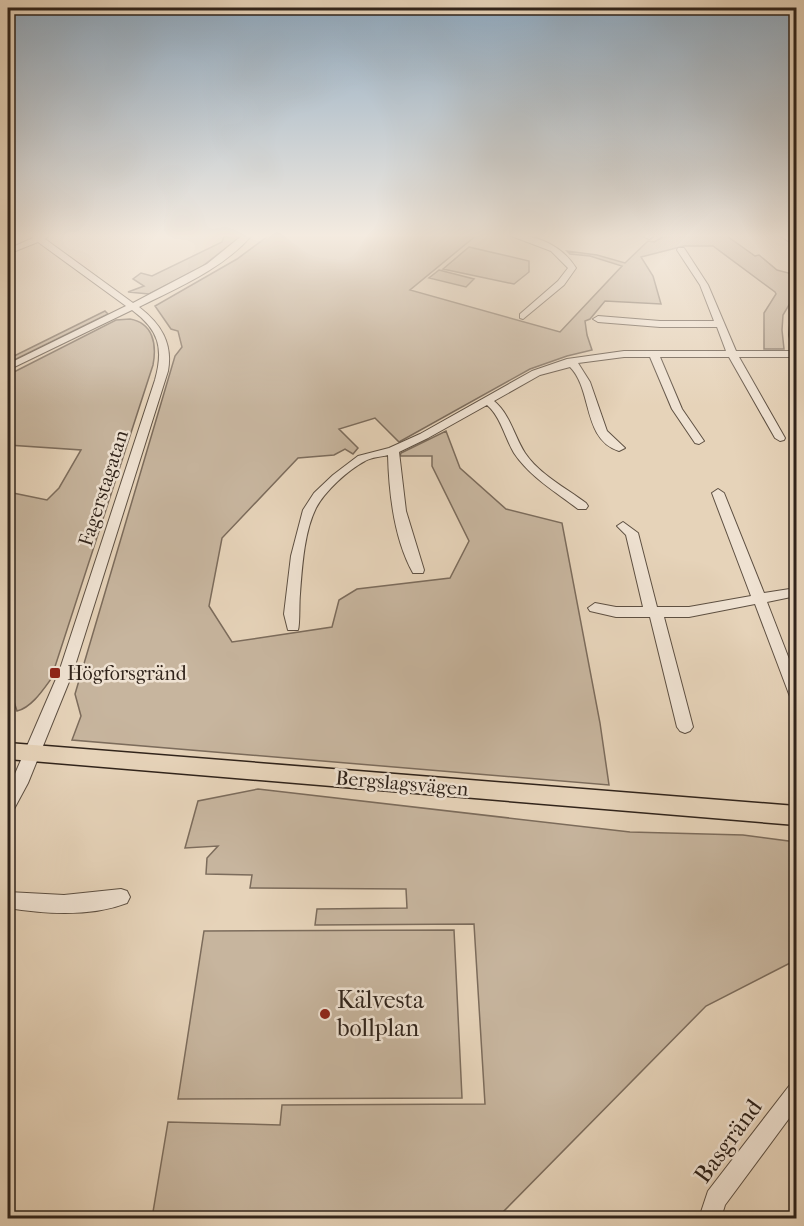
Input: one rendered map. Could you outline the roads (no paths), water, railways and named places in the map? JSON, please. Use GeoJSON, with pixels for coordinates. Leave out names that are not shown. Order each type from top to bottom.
{"type":"FeatureCollection","features":[{"type":"Feature","properties":{"kind":"main road","name":"Bergslagsvägen"},"geometry":{"type":"LineString","coordinates":[[8,751],[796,816]]}},
{"type":"Feature","properties":{"kind":"street","name":"Fagerstagatan"},"geometry":{"type":"LineString","coordinates":[[8,804],[20,783],[66,672],[165,365],[166,351],[162,335],[148,318],[113,291]]}},
{"type":"Feature","properties":{"kind":"street"},"geometry":{"type":"LineString","coordinates":[[8,367],[163,291]]}},
{"type":"Feature","properties":{"kind":"street"},"geometry":{"type":"LineString","coordinates":[[523,316],[552,291]]}},
{"type":"Feature","properties":{"kind":"street"},"geometry":{"type":"LineString","coordinates":[[707,291],[732,354],[780,438]]}},
{"type":"Feature","properties":{"kind":"street"},"geometry":{"type":"LineString","coordinates":[[796,313],[794,335],[796,349]]}},
{"type":"Feature","properties":{"kind":"street"},"geometry":{"type":"LineString","coordinates":[[598,319],[660,324],[719,324]]}},
{"type":"Feature","properties":{"kind":"street"},"geometry":{"type":"LineString","coordinates":[[654,354],[677,409],[699,441]]}},
{"type":"Feature","properties":{"kind":"street"},"geometry":{"type":"LineString","coordinates":[[293,627],[291,614],[297,555],[309,510],[318,496],[331,483],[362,458],[393,450],[424,436],[536,373],[570,361],[602,355],[796,354]]}},
{"type":"Feature","properties":{"kind":"street"},"geometry":{"type":"LineString","coordinates":[[570,361],[580,372],[594,418],[609,442],[619,448]]}},
{"type":"Feature","properties":{"kind":"street"},"geometry":{"type":"LineString","coordinates":[[488,401],[496,406],[512,440],[524,458],[544,478],[582,506]]}},
{"type":"Feature","properties":{"kind":"street"},"geometry":{"type":"LineString","coordinates":[[393,450],[396,499],[406,541],[418,570]]}},
{"type":"Feature","properties":{"kind":"street"},"geometry":{"type":"LineString","coordinates":[[718,494],[796,694]]}},
{"type":"Feature","properties":{"kind":"street"},"geometry":{"type":"LineString","coordinates":[[624,526],[632,533],[649,606],[659,619],[684,727]]}},
{"type":"Feature","properties":{"kind":"street"},"geometry":{"type":"LineString","coordinates":[[595,608],[616,612],[703,611],[796,592]]}},
{"type":"Feature","properties":{"kind":"street"},"geometry":{"type":"LineString","coordinates":[[8,900],[36,904],[98,903],[121,897]]}},
{"type":"Feature","properties":{"kind":"street","name":"Basgränd"},"geometry":{"type":"LineString","coordinates":[[710,1218],[716,1199],[796,1096]]}},
{"type":"Feature","properties":{"kind":"place","name":"Högforsgränd"},"geometry":{"type":"Point","coordinates":[55,673]}},
{"type":"Feature","properties":{"kind":"place","name":"Kälvesta bollplan"},"geometry":{"type":"Point","coordinates":[325,1014]}}]}
